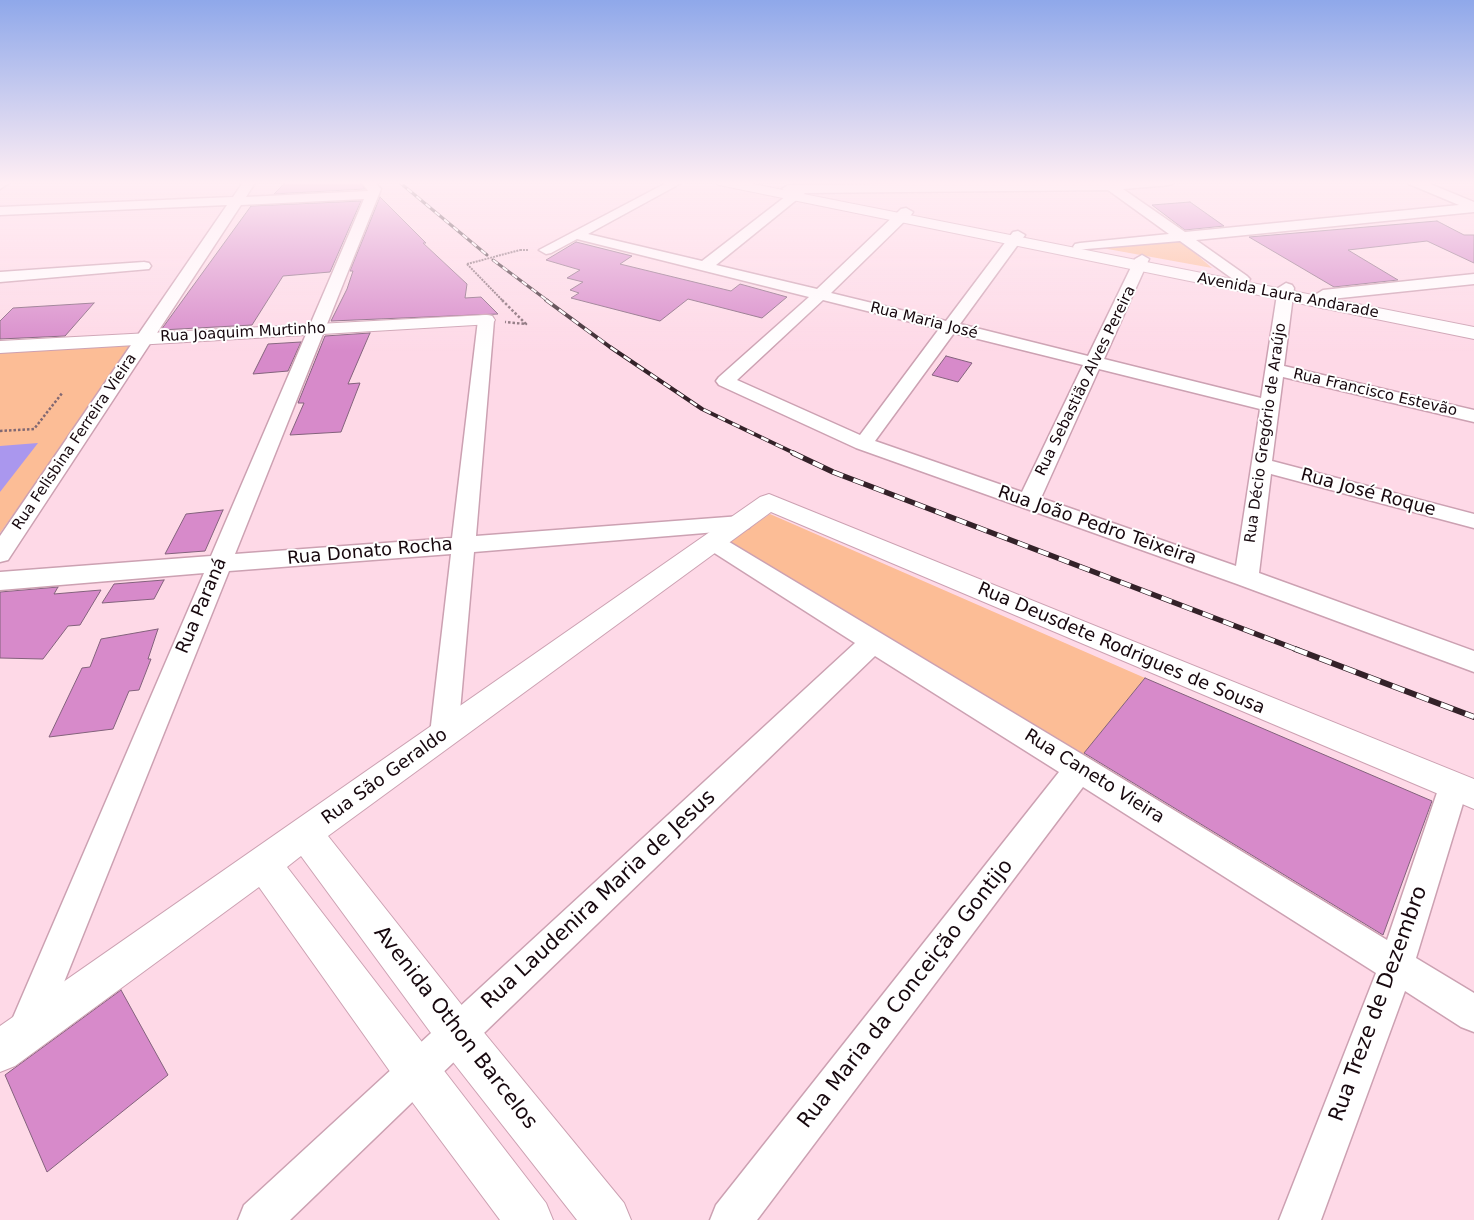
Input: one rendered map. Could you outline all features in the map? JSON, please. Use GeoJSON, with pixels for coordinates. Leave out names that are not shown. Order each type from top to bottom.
{"type":"FeatureCollection","features":[{"type":"Feature","properties":{"kind":"street","name":"Rua Felisbina Ferreira Vieira"},"geometry":{"type":"LineString","coordinates":[[0,554],[211,238]]}},
{"type":"Feature","properties":{"kind":"street","name":"Rua Paraná"},"geometry":{"type":"LineString","coordinates":[[12,1042],[220,564],[317,329],[351,238]]}},
{"type":"Feature","properties":{"kind":"street"},"geometry":{"type":"LineString","coordinates":[[546,250],[571,238]]}},
{"type":"Feature","properties":{"kind":"street","name":"Rua Maria José"},"geometry":{"type":"LineString","coordinates":[[589,238],[1270,406]]}},
{"type":"Feature","properties":{"kind":"street"},"geometry":{"type":"LineString","coordinates":[[704,267],[739,238]]}},
{"type":"Feature","properties":{"kind":"street"},"geometry":{"type":"LineString","coordinates":[[820,296],[880,238]]}},
{"type":"Feature","properties":{"kind":"street"},"geometry":{"type":"LineString","coordinates":[[863,444],[1016,238],[1080,247],[1142,263],[1242,279],[1286,292]]}},
{"type":"Feature","properties":{"kind":"street","name":"Avenida Laura Andarade"},"geometry":{"type":"LineString","coordinates":[[1016,238],[1323,299],[1474,333]]}},
{"type":"Feature","properties":{"kind":"street"},"geometry":{"type":"LineString","coordinates":[[1080,247],[1173,238]]}},
{"type":"Feature","properties":{"kind":"street"},"geometry":{"type":"LineString","coordinates":[[1184,238],[1242,279]]}},
{"type":"Feature","properties":{"kind":"street","name":"Rua Sebastião Alves Pereira"},"geometry":{"type":"LineString","coordinates":[[1028,502],[1142,263]]}},
{"type":"Feature","properties":{"kind":"street"},"geometry":{"type":"LineString","coordinates":[[0,277],[144,266]]}},
{"type":"Feature","properties":{"kind":"street"},"geometry":{"type":"LineString","coordinates":[[1323,299],[1474,279]]}},
{"type":"Feature","properties":{"kind":"street","name":"Rua Décio Gregório de Araújo"},"geometry":{"type":"LineString","coordinates":[[1246,578],[1286,292]]}},
{"type":"Feature","properties":{"kind":"street","name":"Rua João Pedro Teixeira"},"geometry":{"type":"LineString","coordinates":[[820,296],[725,380],[863,444],[1246,578],[1474,662]]}},
{"type":"Feature","properties":{"kind":"street"},"geometry":{"type":"LineString","coordinates":[[1323,299],[1474,326]]}},
{"type":"Feature","properties":{"kind":"street"},"geometry":{"type":"LineString","coordinates":[[444,734],[486,320]]}},
{"type":"Feature","properties":{"kind":"street","name":"Rua Joaquim Murtinho"},"geometry":{"type":"LineString","coordinates":[[0,347],[486,320]]}},
{"type":"Feature","properties":{"kind":"street","name":"Rua Francisco Estevão"},"geometry":{"type":"LineString","coordinates":[[1276,370],[1474,416]]}},
{"type":"Feature","properties":{"kind":"street","name":"Rua José Roque"},"geometry":{"type":"LineString","coordinates":[[1262,464],[1474,521]]}},
{"type":"Feature","properties":{"kind":"street","name":"Rua São Geraldo"},"geometry":{"type":"LineString","coordinates":[[12,1042],[770,502]]}},
{"type":"Feature","properties":{"kind":"street","name":"Rua Deusdete Rodrigues de Sousa"},"geometry":{"type":"LineString","coordinates":[[770,502],[1464,790]]}},
{"type":"Feature","properties":{"kind":"street","name":"Rua Donato Rocha"},"geometry":{"type":"LineString","coordinates":[[0,581],[741,523]]}},
{"type":"Feature","properties":{"kind":"street","name":"Rua Caneto Vieira"},"geometry":{"type":"LineString","coordinates":[[713,542],[1474,1014]]}},
{"type":"Feature","properties":{"kind":"street","name":"Rua Laudenira Maria de Jesus"},"geometry":{"type":"LineString","coordinates":[[259,1220],[874,641]]}},
{"type":"Feature","properties":{"kind":"street","name":"Rua Maria da Conceição Gontijo"},"geometry":{"type":"LineString","coordinates":[[731,1220],[1080,768]]}},
{"type":"Feature","properties":{"kind":"street","name":"Rua Treze de Dezembro"},"geometry":{"type":"LineString","coordinates":[[1300,1220],[1464,790]]}},
{"type":"Feature","properties":{"kind":"street","name":"Avenida Othon Barcelos"},"geometry":{"type":"LineString","coordinates":[[305,834],[457,1033],[607,1220]]}},
{"type":"Feature","properties":{"kind":"street"},"geometry":{"type":"LineString","coordinates":[[262,864],[416,1072],[529,1220]]}},
{"type":"Feature","properties":{"kind":"path"},"geometry":{"type":"LineString","coordinates":[[486,320],[526,324],[467,264],[520,250]]}},
{"type":"Feature","properties":{"kind":"path"},"geometry":{"type":"LineString","coordinates":[[0,431],[34,428],[64,392]]}},
{"type":"Feature","properties":{"kind":"shaded area"},"geometry":{"type":"Polygon","coordinates":[[[1180,240],[1212,268],[1102,248],[1180,240]]]}},
{"type":"Feature","properties":{"kind":"shaded area"},"geometry":{"type":"Polygon","coordinates":[[[137,342],[0,533],[0,353],[137,342]]]}},
{"type":"Feature","properties":{"kind":"shaded area"},"geometry":{"type":"Polygon","coordinates":[[[38,443],[0,492],[0,446],[38,443]]]}},
{"type":"Feature","properties":{"kind":"shaded area"},"geometry":{"type":"Polygon","coordinates":[[[770,514],[1145,678],[1080,759],[725,545],[770,514]]]}},
{"type":"Feature","properties":{"kind":"building"},"geometry":{"type":"Polygon","coordinates":[[[228,238],[345,238],[330,272],[283,276],[252,325],[161,330],[228,238]]]}},
{"type":"Feature","properties":{"kind":"building"},"geometry":{"type":"Polygon","coordinates":[[[363,238],[421,238],[426,243],[423,243],[467,284],[465,298],[481,297],[498,314],[331,321],[347,289],[353,271],[350,271],[363,238]]]}},
{"type":"Feature","properties":{"kind":"building"},"geometry":{"type":"Polygon","coordinates":[[[1251,238],[1474,238],[1474,263],[1427,241],[1348,250],[1398,280],[1334,287],[1251,238]]]}},
{"type":"Feature","properties":{"kind":"building"},"geometry":{"type":"Polygon","coordinates":[[[576,242],[632,256],[620,264],[731,291],[740,284],[787,297],[762,318],[688,299],[660,321],[571,298],[579,293],[570,290],[583,282],[567,278],[580,270],[546,260],[576,242]]]}},
{"type":"Feature","properties":{"kind":"building"},"geometry":{"type":"Polygon","coordinates":[[[94,303],[65,336],[0,339],[0,321],[13,308],[94,303]]]}},
{"type":"Feature","properties":{"kind":"building"},"geometry":{"type":"Polygon","coordinates":[[[370,333],[348,384],[360,383],[341,432],[290,435],[304,403],[298,403],[325,336],[370,333]]]}},
{"type":"Feature","properties":{"kind":"building"},"geometry":{"type":"Polygon","coordinates":[[[301,342],[288,371],[253,374],[268,344],[301,342]]]}},
{"type":"Feature","properties":{"kind":"building"},"geometry":{"type":"Polygon","coordinates":[[[946,356],[972,363],[958,382],[932,375],[946,356]]]}},
{"type":"Feature","properties":{"kind":"building"},"geometry":{"type":"Polygon","coordinates":[[[223,510],[205,551],[165,554],[186,514],[223,510]]]}},
{"type":"Feature","properties":{"kind":"building"},"geometry":{"type":"Polygon","coordinates":[[[164,580],[154,599],[102,603],[114,584],[164,580]]]}},
{"type":"Feature","properties":{"kind":"building"},"geometry":{"type":"Polygon","coordinates":[[[58,587],[54,594],[101,590],[80,625],[68,626],[43,659],[0,658],[0,592],[58,587]]]}},
{"type":"Feature","properties":{"kind":"building"},"geometry":{"type":"Polygon","coordinates":[[[158,629],[148,659],[151,659],[139,690],[129,691],[113,729],[49,737],[82,668],[90,667],[101,639],[158,629]]]}},
{"type":"Feature","properties":{"kind":"building"},"geometry":{"type":"Polygon","coordinates":[[[1145,678],[1432,801],[1383,935],[1084,753],[1145,678]]]}},
{"type":"Feature","properties":{"kind":"building"},"geometry":{"type":"Polygon","coordinates":[[[121,990],[168,1075],[47,1172],[5,1075],[121,990]]]}},
{"type":"Feature","properties":{"kind":"railway"},"geometry":{"type":"LineString","coordinates":[[466,238],[487,255]]}},
{"type":"Feature","properties":{"kind":"railway"},"geometry":{"type":"LineString","coordinates":[[493,260],[548,301]]}},
{"type":"Feature","properties":{"kind":"railway"},"geometry":{"type":"LineString","coordinates":[[546,300],[610,347],[702,409],[796,454]]}},
{"type":"Feature","properties":{"kind":"railway"},"geometry":{"type":"LineString","coordinates":[[793,453],[833,472],[1298,650]]}},
{"type":"Feature","properties":{"kind":"railway"},"geometry":{"type":"LineString","coordinates":[[1295,649],[1474,717]]}}]}
